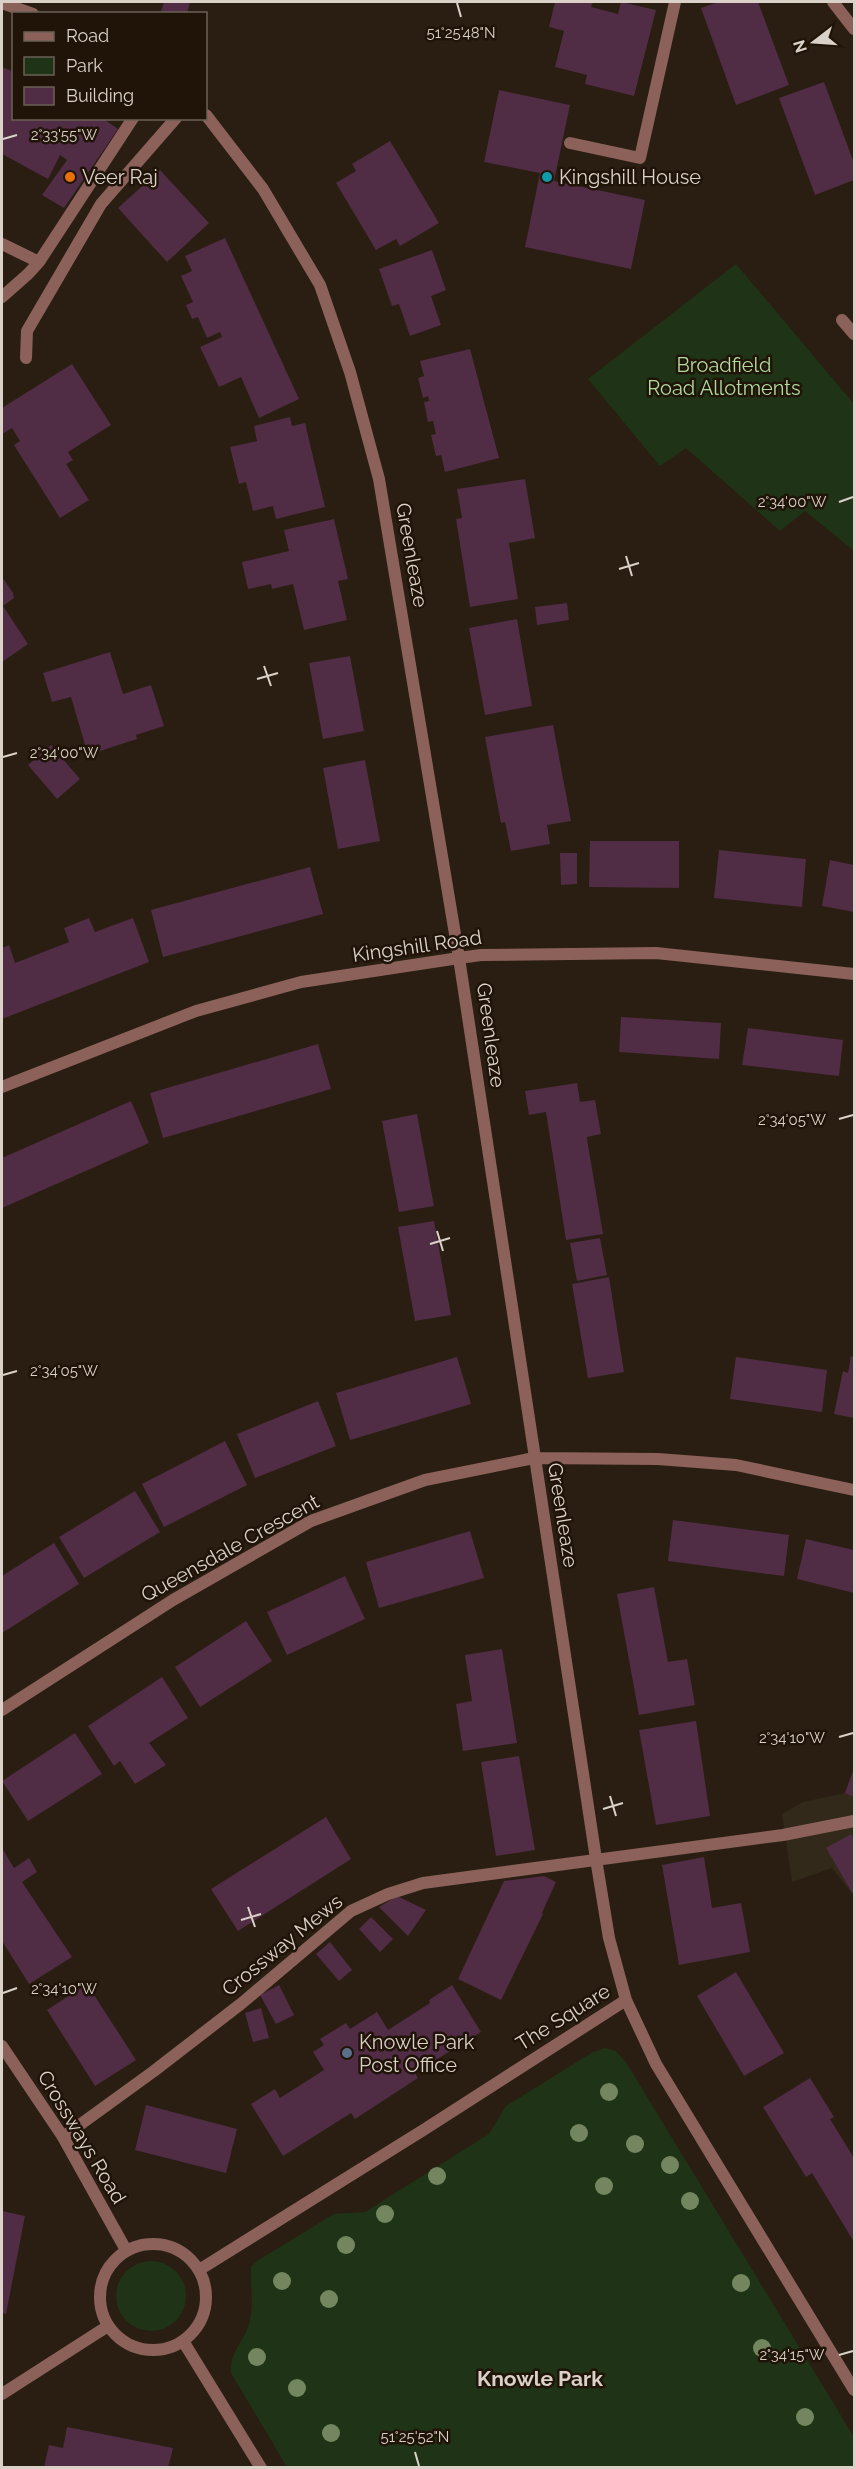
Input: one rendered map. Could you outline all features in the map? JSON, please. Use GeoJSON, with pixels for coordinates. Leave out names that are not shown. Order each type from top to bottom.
{"type":"FeatureCollection","features":[{"type":"Feature","properties":{"kind":"street"},"geometry":{"type":"LineString","coordinates":[[570,143],[640,158],[675,2]]}},
{"type":"Feature","properties":{"kind":"street"},"geometry":{"type":"LineString","coordinates":[[833,2],[855,29]]}},
{"type":"Feature","properties":{"kind":"street"},"geometry":{"type":"LineString","coordinates":[[2,3],[27,12]]}},
{"type":"Feature","properties":{"kind":"street","name":"Greenleaze"},"geometry":{"type":"LineString","coordinates":[[207,116],[263,189],[320,285],[350,372],[379,479],[459,958],[596,1859],[609,1938],[626,2000]]}},
{"type":"Feature","properties":{"kind":"street"},"geometry":{"type":"LineString","coordinates":[[2,297],[39,262],[133,120]]}},
{"type":"Feature","properties":{"kind":"street"},"geometry":{"type":"LineString","coordinates":[[26,358],[27,331],[101,204],[174,120]]}},
{"type":"Feature","properties":{"kind":"street"},"geometry":{"type":"LineString","coordinates":[[2,244],[39,262]]}},
{"type":"Feature","properties":{"kind":"street"},"geometry":{"type":"LineString","coordinates":[[842,320],[855,334]]}},
{"type":"Feature","properties":{"kind":"street","name":"Kingshill Road"},"geometry":{"type":"LineString","coordinates":[[2,1087],[196,1011],[301,982],[481,955],[656,953],[855,974]]}},
{"type":"Feature","properties":{"kind":"street","name":"Queensdale Crescent"},"geometry":{"type":"LineString","coordinates":[[2,1710],[173,1600],[311,1521],[425,1480],[534,1458],[658,1460],[736,1466],[855,1490]]}},
{"type":"Feature","properties":{"kind":"street","name":"Crossway Mews"},"geometry":{"type":"LineString","coordinates":[[63,2137],[242,2003],[351,1911],[388,1894],[423,1883],[783,1835],[855,1821]]}},
{"type":"Feature","properties":{"kind":"street","name":"The Square"},"geometry":{"type":"LineString","coordinates":[[199,2270],[626,2000],[656,2064],[855,2390]]}},
{"type":"Feature","properties":{"kind":"street","name":"Crossways Road"},"geometry":{"type":"LineString","coordinates":[[2,2046],[63,2137],[126,2250]]}},
{"type":"Feature","properties":{"kind":"street"},"geometry":{"type":"LineString","coordinates":[[159,2243],[176,2248],[199,2270],[206,2290],[204,2310],[196,2328],[183,2341],[159,2349],[134,2347],[119,2339],[108,2326],[101,2310],[100,2293],[104,2276],[113,2261],[126,2250],[142,2244],[159,2243]]}},
{"type":"Feature","properties":{"kind":"street"},"geometry":{"type":"LineString","coordinates":[[2,2394],[108,2326]]}},
{"type":"Feature","properties":{"kind":"street"},"geometry":{"type":"LineString","coordinates":[[183,2341],[261,2468]]}},
{"type":"Feature","properties":{"kind":"shaded area"},"geometry":{"type":"Polygon","coordinates":[[[854,1768],[854,1896],[832,1868],[792,1882],[782,1814],[803,1802],[845,1793],[854,1768]]]}},
{"type":"Feature","properties":{"kind":"green space","name":"Broadfield Road Allotments"},"geometry":{"type":"Polygon","coordinates":[[[736,264],[854,404],[854,551],[805,511],[780,531],[686,448],[660,466],[588,379],[736,264]]]}},
{"type":"Feature","properties":{"kind":"green space"},"geometry":{"type":"Polygon","coordinates":[[[605,2048],[616,2051],[627,2064],[854,2437],[854,2467],[287,2467],[231,2373],[235,2352],[250,2320],[251,2267],[257,2261],[334,2214],[365,2212],[489,2134],[506,2106],[593,2052],[605,2048]]]}},
{"type":"Feature","properties":{"kind":"green space"},"geometry":{"type":"Polygon","coordinates":[[[144,2261],[158,2261],[171,2267],[180,2276],[186,2289],[184,2309],[176,2321],[158,2331],[144,2331],[131,2325],[122,2316],[116,2303],[116,2289],[122,2276],[131,2267],[144,2261]]]}},
{"type":"Feature","properties":{"kind":"building"},"geometry":{"type":"Polygon","coordinates":[[[164,2],[190,2],[188,12],[161,12],[164,2]]]}},
{"type":"Feature","properties":{"kind":"building"},"geometry":{"type":"Polygon","coordinates":[[[555,2],[593,2],[591,7],[618,14],[621,2],[656,10],[634,96],[585,84],[587,75],[555,67],[564,31],[549,27],[555,2]]]}},
{"type":"Feature","properties":{"kind":"building"},"geometry":{"type":"Polygon","coordinates":[[[718,2],[758,2],[789,85],[736,105],[701,8],[718,2]]]}},
{"type":"Feature","properties":{"kind":"building"},"geometry":{"type":"Polygon","coordinates":[[[2,67],[12,71],[12,120],[105,120],[118,129],[64,208],[42,195],[67,160],[60,155],[48,179],[2,154],[2,67]]]}},
{"type":"Feature","properties":{"kind":"building"},"geometry":{"type":"Polygon","coordinates":[[[824,82],[854,163],[854,180],[815,195],[779,98],[824,82]]]}},
{"type":"Feature","properties":{"kind":"building","name":"Kingshill House"},"geometry":{"type":"Polygon","coordinates":[[[499,90],[570,105],[554,181],[645,200],[631,269],[525,247],[540,173],[484,162],[499,90]]]}},
{"type":"Feature","properties":{"kind":"building"},"geometry":{"type":"Polygon","coordinates":[[[390,141],[439,223],[400,246],[396,239],[376,250],[336,183],[356,171],[352,164],[390,141]]]}},
{"type":"Feature","properties":{"kind":"building"},"geometry":{"type":"Polygon","coordinates":[[[160,170],[209,223],[167,262],[118,208],[160,170]]]}},
{"type":"Feature","properties":{"kind":"building"},"geometry":{"type":"Polygon","coordinates":[[[225,238],[299,399],[259,418],[241,377],[219,387],[200,347],[222,337],[220,332],[207,338],[198,317],[192,319],[186,305],[193,302],[181,276],[192,271],[185,256],[225,238]]]}},
{"type":"Feature","properties":{"kind":"building"},"geometry":{"type":"Polygon","coordinates":[[[432,250],[446,290],[431,296],[441,325],[410,336],[399,304],[392,306],[379,269],[432,250]]]}},
{"type":"Feature","properties":{"kind":"building"},"geometry":{"type":"Polygon","coordinates":[[[470,349],[499,458],[445,472],[441,455],[436,456],[431,435],[436,434],[433,421],[428,422],[424,402],[429,401],[428,396],[423,398],[418,378],[424,376],[420,361],[470,349]]]}},
{"type":"Feature","properties":{"kind":"building"},"geometry":{"type":"Polygon","coordinates":[[[72,364],[111,425],[68,452],[73,460],[66,464],[89,500],[60,518],[14,445],[20,441],[12,428],[2,434],[2,408],[72,364]]]}},
{"type":"Feature","properties":{"kind":"building"},"geometry":{"type":"Polygon","coordinates":[[[290,417],[292,426],[305,423],[325,507],[276,519],[273,506],[253,511],[246,482],[239,484],[230,447],[257,441],[254,426],[290,417]]]}},
{"type":"Feature","properties":{"kind":"building"},"geometry":{"type":"Polygon","coordinates":[[[525,479],[535,538],[509,543],[518,599],[470,607],[456,519],[462,518],[457,489],[525,479]]]}},
{"type":"Feature","properties":{"kind":"building"},"geometry":{"type":"Polygon","coordinates":[[[334,519],[348,579],[338,581],[347,620],[304,630],[293,584],[272,589],[271,584],[248,589],[242,562],[289,551],[284,530],[334,519]]]}},
{"type":"Feature","properties":{"kind":"building"},"geometry":{"type":"Polygon","coordinates":[[[2,577],[14,598],[3,606],[28,644],[2,662],[2,577]]]}},
{"type":"Feature","properties":{"kind":"building"},"geometry":{"type":"Polygon","coordinates":[[[567,603],[569,620],[537,625],[535,607],[567,603]]]}},
{"type":"Feature","properties":{"kind":"building"},"geometry":{"type":"Polygon","coordinates":[[[517,619],[532,706],[485,715],[469,628],[517,619]]]}},
{"type":"Feature","properties":{"kind":"building"},"geometry":{"type":"Polygon","coordinates":[[[110,652],[123,694],[151,685],[164,726],[136,735],[137,739],[88,755],[71,697],[52,702],[43,673],[110,652]]]}},
{"type":"Feature","properties":{"kind":"building"},"geometry":{"type":"Polygon","coordinates":[[[350,656],[364,731],[323,739],[309,663],[350,656]]]}},
{"type":"Feature","properties":{"kind":"building"},"geometry":{"type":"Polygon","coordinates":[[[553,725],[571,821],[547,825],[550,844],[511,851],[505,822],[501,823],[485,737],[553,725]]]}},
{"type":"Feature","properties":{"kind":"building"},"geometry":{"type":"Polygon","coordinates":[[[51,745],[80,779],[57,799],[28,765],[51,745]]]}},
{"type":"Feature","properties":{"kind":"building"},"geometry":{"type":"Polygon","coordinates":[[[365,760],[380,841],[338,849],[323,768],[365,760]]]}},
{"type":"Feature","properties":{"kind":"building"},"geometry":{"type":"Polygon","coordinates":[[[590,841],[679,841],[679,888],[589,887],[590,841]]]}},
{"type":"Feature","properties":{"kind":"building"},"geometry":{"type":"Polygon","coordinates":[[[719,850],[806,859],[802,907],[714,898],[719,850]]]}},
{"type":"Feature","properties":{"kind":"building"},"geometry":{"type":"Polygon","coordinates":[[[560,853],[577,853],[577,884],[561,885],[560,853]]]}},
{"type":"Feature","properties":{"kind":"building"},"geometry":{"type":"Polygon","coordinates":[[[830,860],[854,865],[854,912],[822,906],[830,860]]]}},
{"type":"Feature","properties":{"kind":"building"},"geometry":{"type":"Polygon","coordinates":[[[310,867],[323,914],[163,957],[151,910],[310,867]]]}},
{"type":"Feature","properties":{"kind":"building"},"geometry":{"type":"Polygon","coordinates":[[[89,918],[95,932],[133,918],[149,962],[2,1019],[2,948],[9,945],[15,963],[69,942],[64,928],[89,918]]]}},
{"type":"Feature","properties":{"kind":"building"},"geometry":{"type":"Polygon","coordinates":[[[621,1017],[721,1023],[719,1059],[619,1052],[621,1017]]]}},
{"type":"Feature","properties":{"kind":"building"},"geometry":{"type":"Polygon","coordinates":[[[748,1028],[843,1040],[839,1076],[742,1065],[748,1028]]]}},
{"type":"Feature","properties":{"kind":"building"},"geometry":{"type":"Polygon","coordinates":[[[318,1044],[331,1089],[163,1138],[150,1093],[318,1044]]]}},
{"type":"Feature","properties":{"kind":"building"},"geometry":{"type":"Polygon","coordinates":[[[577,1083],[580,1102],[595,1100],[601,1134],[587,1137],[587,1139],[603,1234],[566,1240],[546,1112],[529,1115],[525,1091],[577,1083]]]}},
{"type":"Feature","properties":{"kind":"building"},"geometry":{"type":"Polygon","coordinates":[[[131,1101],[149,1143],[2,1208],[2,1158],[131,1101]]]}},
{"type":"Feature","properties":{"kind":"building"},"geometry":{"type":"Polygon","coordinates":[[[417,1114],[434,1206],[399,1212],[382,1121],[417,1114]]]}},
{"type":"Feature","properties":{"kind":"building"},"geometry":{"type":"Polygon","coordinates":[[[434,1221],[451,1315],[415,1321],[398,1227],[434,1221]]]}},
{"type":"Feature","properties":{"kind":"building"},"geometry":{"type":"Polygon","coordinates":[[[600,1238],[607,1275],[577,1281],[570,1243],[600,1238]]]}},
{"type":"Feature","properties":{"kind":"building"},"geometry":{"type":"Polygon","coordinates":[[[609,1277],[624,1372],[588,1378],[572,1284],[609,1277]]]}},
{"type":"Feature","properties":{"kind":"building"},"geometry":{"type":"Polygon","coordinates":[[[851,1356],[854,1357],[854,1418],[834,1414],[843,1371],[848,1373],[851,1356]]]}},
{"type":"Feature","properties":{"kind":"building"},"geometry":{"type":"Polygon","coordinates":[[[457,1357],[471,1404],[350,1440],[336,1393],[457,1357]]]}},
{"type":"Feature","properties":{"kind":"building"},"geometry":{"type":"Polygon","coordinates":[[[736,1357],[827,1370],[822,1412],[730,1399],[736,1357]]]}},
{"type":"Feature","properties":{"kind":"building"},"geometry":{"type":"Polygon","coordinates":[[[318,1401],[336,1446],[255,1478],[237,1434],[318,1401]]]}},
{"type":"Feature","properties":{"kind":"building"},"geometry":{"type":"Polygon","coordinates":[[[225,1441],[247,1485],[164,1527],[142,1484],[225,1441]]]}},
{"type":"Feature","properties":{"kind":"building"},"geometry":{"type":"Polygon","coordinates":[[[135,1491],[160,1532],[84,1578],[59,1537],[135,1491]]]}},
{"type":"Feature","properties":{"kind":"building"},"geometry":{"type":"Polygon","coordinates":[[[673,1520],[789,1535],[784,1576],[668,1561],[673,1520]]]}},
{"type":"Feature","properties":{"kind":"building"},"geometry":{"type":"Polygon","coordinates":[[[470,1531],[484,1578],[379,1608],[366,1562],[470,1531]]]}},
{"type":"Feature","properties":{"kind":"building"},"geometry":{"type":"Polygon","coordinates":[[[806,1539],[854,1550],[854,1593],[797,1579],[806,1539]]]}},
{"type":"Feature","properties":{"kind":"building"},"geometry":{"type":"Polygon","coordinates":[[[54,1543],[79,1584],[2,1633],[2,1576],[54,1543]]]}},
{"type":"Feature","properties":{"kind":"building"},"geometry":{"type":"Polygon","coordinates":[[[345,1576],[365,1619],[287,1655],[267,1612],[345,1576]]]}},
{"type":"Feature","properties":{"kind":"building"},"geometry":{"type":"Polygon","coordinates":[[[654,1587],[668,1662],[687,1659],[695,1705],[639,1715],[617,1594],[654,1587]]]}},
{"type":"Feature","properties":{"kind":"building"},"geometry":{"type":"Polygon","coordinates":[[[246,1621],[272,1661],[200,1707],[175,1667],[246,1621]]]}},
{"type":"Feature","properties":{"kind":"building"},"geometry":{"type":"Polygon","coordinates":[[[502,1649],[517,1743],[463,1751],[456,1704],[472,1701],[465,1655],[502,1649]]]}},
{"type":"Feature","properties":{"kind":"building"},"geometry":{"type":"Polygon","coordinates":[[[162,1677],[188,1718],[149,1743],[166,1765],[135,1784],[120,1761],[114,1766],[88,1726],[162,1677]]]}},
{"type":"Feature","properties":{"kind":"building"},"geometry":{"type":"Polygon","coordinates":[[[696,1721],[710,1816],[656,1825],[639,1730],[696,1721]]]}},
{"type":"Feature","properties":{"kind":"building"},"geometry":{"type":"Polygon","coordinates":[[[75,1733],[102,1774],[28,1821],[2,1781],[75,1733]]]}},
{"type":"Feature","properties":{"kind":"building"},"geometry":{"type":"Polygon","coordinates":[[[519,1756],[535,1850],[496,1856],[481,1762],[519,1756]]]}},
{"type":"Feature","properties":{"kind":"building"},"geometry":{"type":"Polygon","coordinates":[[[854,1768],[854,1797],[845,1793],[854,1768]]]}},
{"type":"Feature","properties":{"kind":"building"},"geometry":{"type":"Polygon","coordinates":[[[326,1817],[351,1859],[238,1931],[211,1889],[326,1817]]]}},
{"type":"Feature","properties":{"kind":"building"},"geometry":{"type":"Polygon","coordinates":[[[851,1834],[854,1840],[854,1896],[826,1848],[851,1834]]]}},
{"type":"Feature","properties":{"kind":"building"},"geometry":{"type":"Polygon","coordinates":[[[2,1848],[14,1868],[29,1858],[37,1872],[22,1882],[72,1957],[29,1984],[2,1941],[2,1848]]]}},
{"type":"Feature","properties":{"kind":"building"},"geometry":{"type":"Polygon","coordinates":[[[704,1857],[712,1908],[741,1903],[750,1952],[679,1965],[662,1865],[704,1857]]]}},
{"type":"Feature","properties":{"kind":"building"},"geometry":{"type":"Polygon","coordinates":[[[544,1876],[556,1882],[501,2000],[458,1979],[504,1881],[544,1876]]]}},
{"type":"Feature","properties":{"kind":"building"},"geometry":{"type":"Polygon","coordinates":[[[397,1896],[426,1910],[408,1936],[379,1907],[397,1896]]]}},
{"type":"Feature","properties":{"kind":"building"},"geometry":{"type":"Polygon","coordinates":[[[371,1917],[393,1939],[380,1952],[359,1929],[371,1917]]]}},
{"type":"Feature","properties":{"kind":"building"},"geometry":{"type":"Polygon","coordinates":[[[330,1942],[352,1970],[339,1981],[316,1954],[330,1942]]]}},
{"type":"Feature","properties":{"kind":"building"},"geometry":{"type":"Polygon","coordinates":[[[736,1972],[784,2053],[744,2076],[697,1996],[736,1972]]]}},
{"type":"Feature","properties":{"kind":"building"},"geometry":{"type":"Polygon","coordinates":[[[87,1984],[136,2060],[95,2086],[47,2010],[87,1984]]]}},
{"type":"Feature","properties":{"kind":"building"},"geometry":{"type":"Polygon","coordinates":[[[279,1985],[294,2015],[276,2024],[260,1995],[279,1985]]]}},
{"type":"Feature","properties":{"kind":"building"},"geometry":{"type":"Polygon","coordinates":[[[452,1985],[481,2032],[415,2073],[418,2078],[355,2119],[351,2113],[283,2156],[251,2104],[275,2089],[280,2098],[324,2070],[313,2052],[324,2045],[320,2039],[346,2023],[350,2029],[377,2012],[388,2030],[430,2003],[429,2000],[452,1985]]]}},
{"type":"Feature","properties":{"kind":"building"},"geometry":{"type":"Polygon","coordinates":[[[261,2008],[269,2038],[253,2042],[245,2013],[261,2008]]]}},
{"type":"Feature","properties":{"kind":"building"},"geometry":{"type":"Polygon","coordinates":[[[810,2078],[834,2117],[830,2119],[854,2158],[854,2242],[812,2173],[806,2177],[763,2107],[810,2078]]]}},
{"type":"Feature","properties":{"kind":"building"},"geometry":{"type":"Polygon","coordinates":[[[146,2105],[237,2129],[226,2173],[135,2150],[146,2105]]]}},
{"type":"Feature","properties":{"kind":"building"},"geometry":{"type":"Polygon","coordinates":[[[2,2211],[25,2216],[6,2314],[2,2313],[2,2211]]]}},
{"type":"Feature","properties":{"kind":"building"},"geometry":{"type":"Polygon","coordinates":[[[67,2427],[173,2448],[168,2468],[44,2468],[49,2445],[63,2448],[67,2427]]]}},
{"type":"Feature","properties":{"kind":"place","name":"Veer Raj"},"geometry":{"type":"Point","coordinates":[70,177]}},
{"type":"Feature","properties":{"kind":"place","name":"Kingshill House"},"geometry":{"type":"Point","coordinates":[547,177]}},
{"type":"Feature","properties":{"kind":"place","name":"Knowle Park Post Office"},"geometry":{"type":"Point","coordinates":[347,2053]}},
{"type":"Feature","properties":{"kind":"district","name":"Knowle Park"},"geometry":{"type":"Point","coordinates":[540,2378]}}]}
